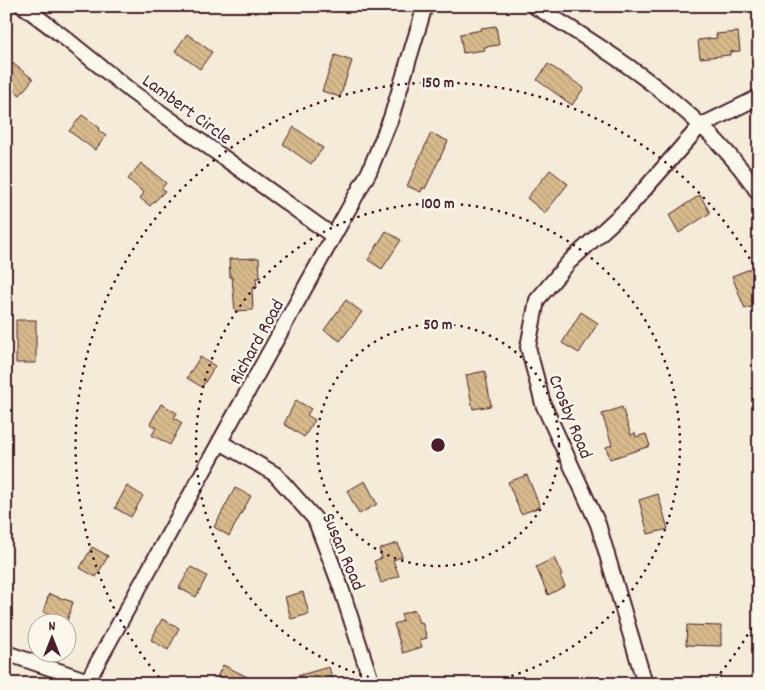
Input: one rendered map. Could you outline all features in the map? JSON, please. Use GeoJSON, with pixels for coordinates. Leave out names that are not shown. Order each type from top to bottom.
{"type":"FeatureCollection","features":[{"type":"Feature","properties":{"kind":"street","name":"Lambert Circle"},"geometry":{"type":"LineString","coordinates":[[23,6],[132,92],[333,236]]}},
{"type":"Feature","properties":{"kind":"street","name":"Richard Road"},"geometry":{"type":"LineString","coordinates":[[92,682],[220,442],[373,163],[391,118],[426,6]]}},
{"type":"Feature","properties":{"kind":"street"},"geometry":{"type":"LineString","coordinates":[[534,6],[636,73],[700,126],[744,170],[759,194]]}},
{"type":"Feature","properties":{"kind":"street"},"geometry":{"type":"LineString","coordinates":[[700,126],[759,97]]}},
{"type":"Feature","properties":{"kind":"street","name":"Crosby Road"},"geometry":{"type":"LineString","coordinates":[[645,684],[598,524],[543,404],[528,347],[537,300],[568,262],[628,208],[700,126]]}},
{"type":"Feature","properties":{"kind":"street","name":"Susan Road"},"geometry":{"type":"LineString","coordinates":[[220,442],[275,474],[315,519],[340,585],[372,684]]}},
{"type":"Feature","properties":{"kind":"street"},"geometry":{"type":"LineString","coordinates":[[6,653],[92,682]]}},
{"type":"Feature","properties":{"kind":"building"},"geometry":{"type":"Polygon","coordinates":[[[496,26],[499,45],[484,47],[485,50],[463,53],[460,34],[496,26]]]}},
{"type":"Feature","properties":{"kind":"building"},"geometry":{"type":"Polygon","coordinates":[[[738,32],[740,51],[730,52],[730,55],[700,58],[698,40],[717,38],[716,34],[738,32]]]}},
{"type":"Feature","properties":{"kind":"building"},"geometry":{"type":"Polygon","coordinates":[[[187,34],[212,52],[200,69],[175,51],[187,34]]]}},
{"type":"Feature","properties":{"kind":"building"},"geometry":{"type":"Polygon","coordinates":[[[335,55],[352,61],[340,97],[322,91],[335,55]]]}},
{"type":"Feature","properties":{"kind":"building"},"geometry":{"type":"Polygon","coordinates":[[[6,58],[33,79],[20,95],[6,85],[6,58]]]}},
{"type":"Feature","properties":{"kind":"building"},"geometry":{"type":"Polygon","coordinates":[[[548,64],[584,88],[572,105],[537,80],[548,64]]]}},
{"type":"Feature","properties":{"kind":"building"},"geometry":{"type":"Polygon","coordinates":[[[82,115],[100,128],[98,130],[106,136],[95,150],[69,131],[82,115]]]}},
{"type":"Feature","properties":{"kind":"building"},"geometry":{"type":"Polygon","coordinates":[[[294,127],[323,148],[311,164],[283,144],[294,127]]]}},
{"type":"Feature","properties":{"kind":"building"},"geometry":{"type":"Polygon","coordinates":[[[431,133],[448,141],[425,189],[423,187],[421,192],[407,186],[431,133]]]}},
{"type":"Feature","properties":{"kind":"building"},"geometry":{"type":"Polygon","coordinates":[[[141,163],[166,183],[162,188],[165,191],[150,206],[140,198],[144,193],[128,179],[141,163]]]}},
{"type":"Feature","properties":{"kind":"building"},"geometry":{"type":"Polygon","coordinates":[[[550,170],[568,184],[545,213],[527,198],[550,170]]]}},
{"type":"Feature","properties":{"kind":"building"},"geometry":{"type":"Polygon","coordinates":[[[700,195],[710,213],[679,233],[669,215],[700,195]]]}},
{"type":"Feature","properties":{"kind":"building"},"geometry":{"type":"Polygon","coordinates":[[[386,231],[401,240],[382,269],[368,260],[386,231]]]}},
{"type":"Feature","properties":{"kind":"building"},"geometry":{"type":"Polygon","coordinates":[[[259,258],[260,278],[256,278],[257,288],[252,288],[253,310],[235,311],[229,259],[259,258]]]}},
{"type":"Feature","properties":{"kind":"building"},"geometry":{"type":"Polygon","coordinates":[[[755,267],[759,277],[759,304],[745,309],[732,276],[755,267]]]}},
{"type":"Feature","properties":{"kind":"building"},"geometry":{"type":"Polygon","coordinates":[[[346,300],[362,312],[340,341],[324,330],[346,300]]]}},
{"type":"Feature","properties":{"kind":"building"},"geometry":{"type":"Polygon","coordinates":[[[581,312],[598,323],[579,353],[562,343],[581,312]]]}},
{"type":"Feature","properties":{"kind":"building"},"geometry":{"type":"Polygon","coordinates":[[[16,320],[36,320],[36,363],[16,363],[16,320]]]}},
{"type":"Feature","properties":{"kind":"building"},"geometry":{"type":"Polygon","coordinates":[[[200,357],[215,366],[202,387],[187,378],[200,357]]]}},
{"type":"Feature","properties":{"kind":"building"},"geometry":{"type":"Polygon","coordinates":[[[485,371],[491,406],[473,409],[466,375],[485,371]]]}},
{"type":"Feature","properties":{"kind":"building"},"geometry":{"type":"Polygon","coordinates":[[[296,400],[311,409],[307,415],[315,420],[304,437],[284,424],[296,400]]]}},
{"type":"Feature","properties":{"kind":"building"},"geometry":{"type":"Polygon","coordinates":[[[161,404],[177,413],[174,418],[182,423],[170,445],[152,435],[156,428],[150,424],[161,404]]]}},
{"type":"Feature","properties":{"kind":"building"},"geometry":{"type":"Polygon","coordinates":[[[622,407],[631,435],[635,433],[636,437],[646,434],[650,446],[610,459],[606,447],[612,445],[602,414],[622,407]]]}},
{"type":"Feature","properties":{"kind":"building"},"geometry":{"type":"Polygon","coordinates":[[[527,475],[540,507],[521,514],[508,482],[527,475]]]}},
{"type":"Feature","properties":{"kind":"building"},"geometry":{"type":"Polygon","coordinates":[[[365,481],[377,504],[359,514],[347,491],[365,481]]]}},
{"type":"Feature","properties":{"kind":"building"},"geometry":{"type":"Polygon","coordinates":[[[127,486],[143,496],[131,517],[115,508],[127,486]]]}},
{"type":"Feature","properties":{"kind":"building"},"geometry":{"type":"Polygon","coordinates":[[[235,488],[251,496],[229,536],[214,527],[235,488]]]}},
{"type":"Feature","properties":{"kind":"building"},"geometry":{"type":"Polygon","coordinates":[[[658,494],[668,529],[648,534],[639,500],[658,494]]]}},
{"type":"Feature","properties":{"kind":"building"},"geometry":{"type":"Polygon","coordinates":[[[398,543],[402,557],[393,560],[399,576],[381,583],[374,561],[382,558],[379,549],[398,543]]]}},
{"type":"Feature","properties":{"kind":"building"},"geometry":{"type":"Polygon","coordinates":[[[92,547],[108,556],[96,577],[80,568],[92,547]]]}},
{"type":"Feature","properties":{"kind":"building"},"geometry":{"type":"Polygon","coordinates":[[[554,558],[565,586],[548,595],[536,567],[554,558]]]}},
{"type":"Feature","properties":{"kind":"building"},"geometry":{"type":"Polygon","coordinates":[[[191,567],[207,576],[196,597],[179,588],[191,567]]]}},
{"type":"Feature","properties":{"kind":"building"},"geometry":{"type":"Polygon","coordinates":[[[303,592],[309,614],[291,619],[285,597],[303,592]]]}},
{"type":"Feature","properties":{"kind":"building"},"geometry":{"type":"Polygon","coordinates":[[[49,594],[73,602],[70,612],[43,612],[49,594]]]}},
{"type":"Feature","properties":{"kind":"building"},"geometry":{"type":"Polygon","coordinates":[[[415,610],[419,623],[422,622],[427,638],[420,640],[422,647],[403,653],[394,624],[403,621],[401,614],[415,610]]]}},
{"type":"Feature","properties":{"kind":"building"},"geometry":{"type":"Polygon","coordinates":[[[162,619],[179,628],[168,650],[151,640],[162,619]]]}},
{"type":"Feature","properties":{"kind":"building"},"geometry":{"type":"Polygon","coordinates":[[[687,625],[721,626],[721,646],[686,645],[687,625]]]}},
{"type":"Feature","properties":{"kind":"building"},"geometry":{"type":"Polygon","coordinates":[[[223,665],[262,684],[231,684],[217,677],[223,665]]]}},
{"type":"Feature","properties":{"kind":"building"},"geometry":{"type":"Polygon","coordinates":[[[329,667],[334,684],[283,684],[283,680],[329,667]]]}}]}
